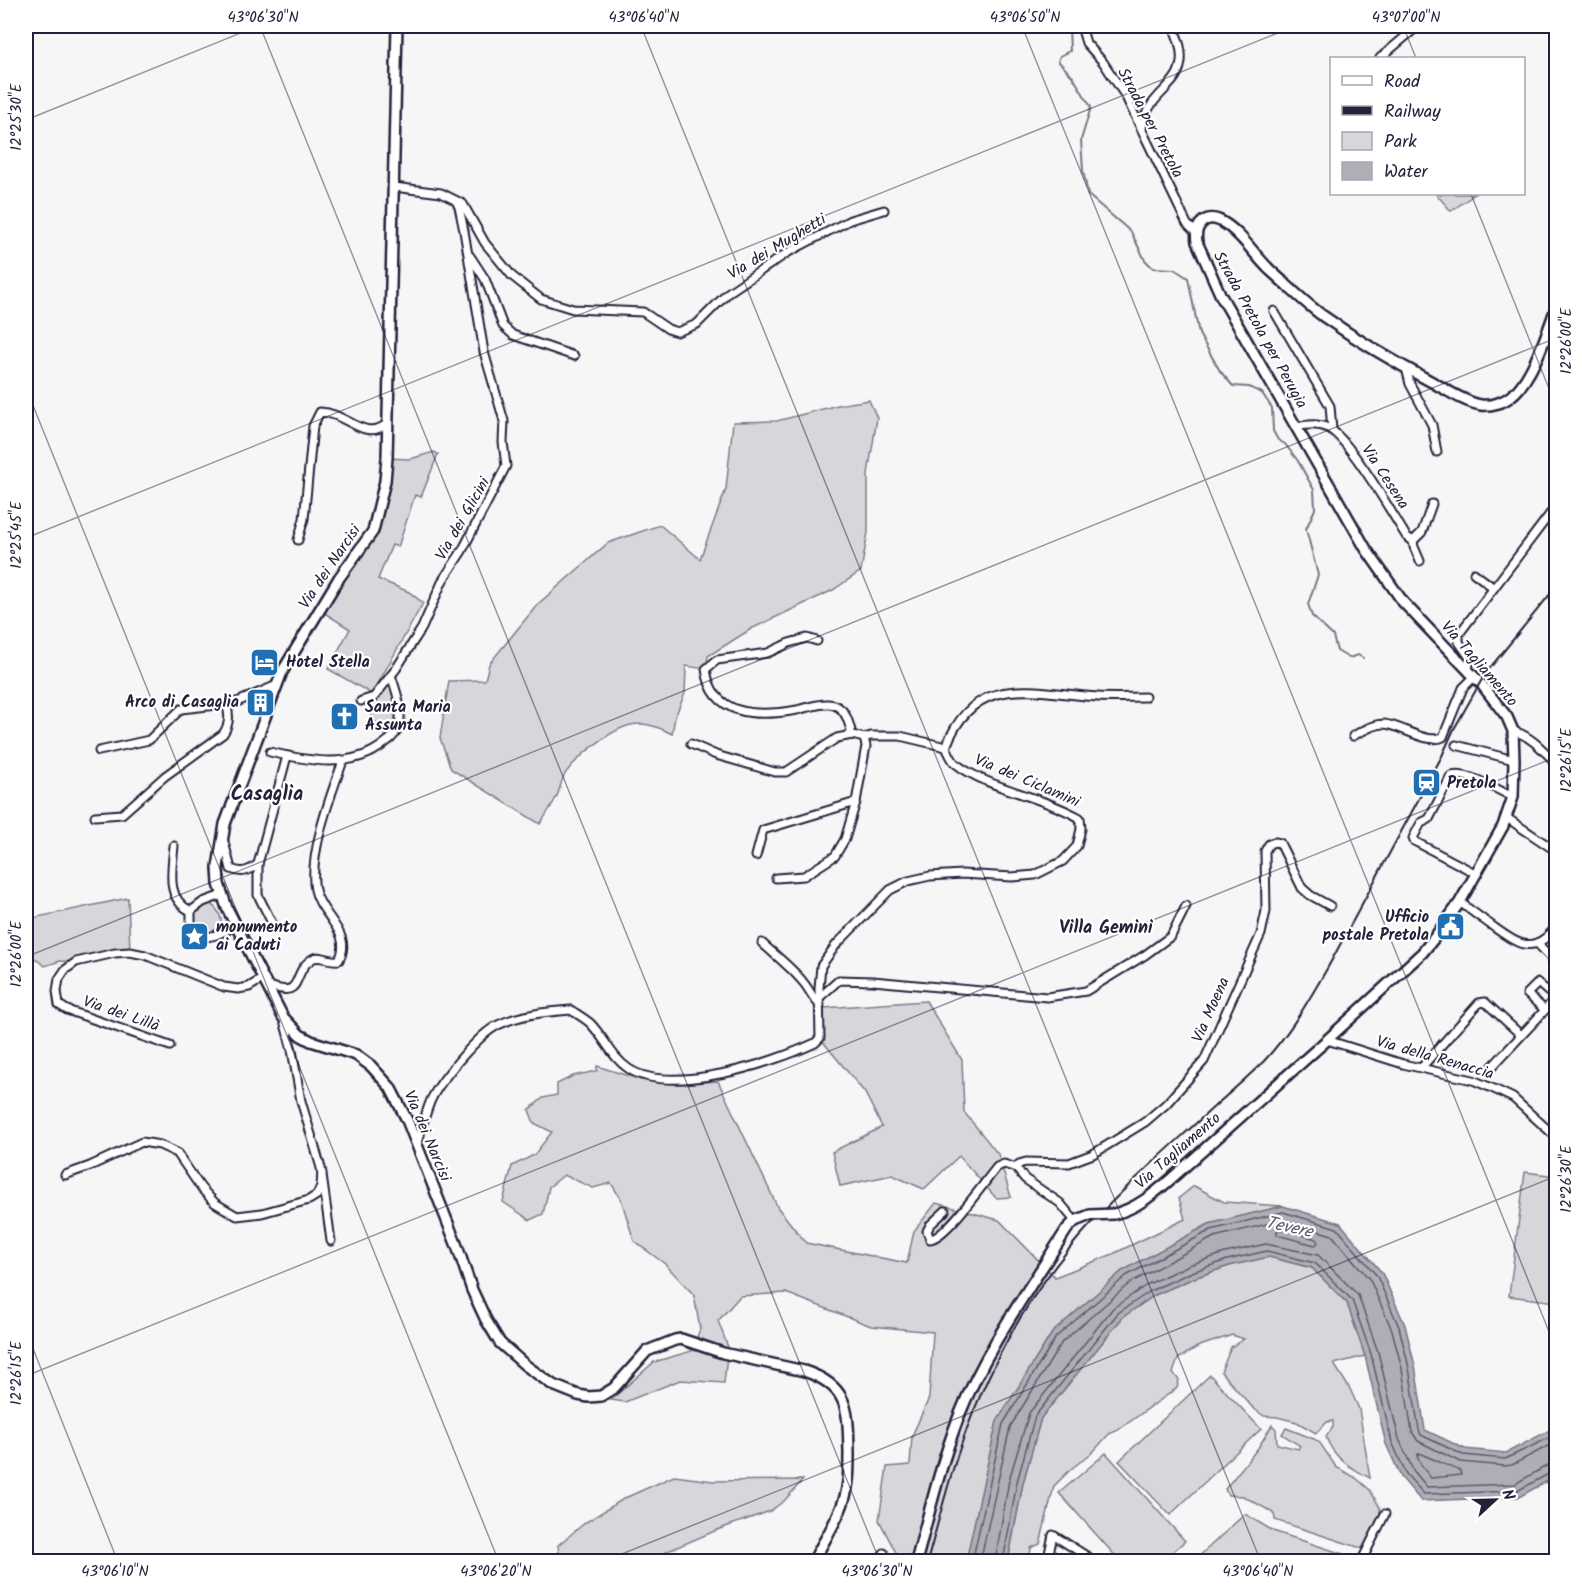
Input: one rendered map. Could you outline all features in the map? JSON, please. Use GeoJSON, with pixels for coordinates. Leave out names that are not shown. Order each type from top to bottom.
{"type":"FeatureCollection","features":[{"type":"Feature","properties":{"kind":"street","name":"Via dei Narcisi"},"geometry":{"type":"LineString","coordinates":[[397,26],[385,481],[373,531],[311,622],[282,672],[225,824],[218,867],[222,896],[283,1017],[306,1038],[345,1051],[371,1066],[386,1082],[400,1104],[458,1246],[472,1290],[486,1320],[500,1343],[525,1365],[553,1385],[578,1395],[601,1396],[614,1388],[647,1351],[681,1339],[723,1353],[804,1371],[815,1375],[833,1387],[844,1402],[848,1415],[849,1480],[843,1505],[814,1560]]}},
{"type":"Feature","properties":{"kind":"street","name":"Strada per Pretola"},"geometry":{"type":"LineString","coordinates":[[1081,26],[1086,43],[1103,62],[1126,97],[1187,224],[1196,233]]}},
{"type":"Feature","properties":{"kind":"street"},"geometry":{"type":"LineString","coordinates":[[1141,132],[1143,118],[1156,97],[1178,73],[1181,64],[1180,47],[1173,26]]}},
{"type":"Feature","properties":{"kind":"street"},"geometry":{"type":"LineString","coordinates":[[1381,57],[1418,26]]}},
{"type":"Feature","properties":{"kind":"street"},"geometry":{"type":"LineString","coordinates":[[394,187],[441,193],[456,201]]}},
{"type":"Feature","properties":{"kind":"street","name":"Via dei Mughetti"},"geometry":{"type":"LineString","coordinates":[[456,201],[463,204],[485,243],[512,276],[541,299],[573,309],[643,312],[677,332],[697,324],[729,292],[787,253],[850,220],[884,210]]}},
{"type":"Feature","properties":{"kind":"street","name":"Via dei Glicini"},"geometry":{"type":"LineString","coordinates":[[361,701],[374,696],[422,628],[443,580],[462,551],[506,466],[503,442],[504,421],[484,352],[468,254],[456,201]]}},
{"type":"Feature","properties":{"kind":"street","name":"Strada Pretola per Perugia"},"geometry":{"type":"LineString","coordinates":[[1366,549],[1221,296],[1202,255],[1196,233],[1200,224],[1209,219],[1218,219],[1268,268],[1322,315],[1406,368],[1469,401],[1482,405],[1499,403],[1510,397],[1521,386],[1557,308]]}},
{"type":"Feature","properties":{"kind":"street","name":"Via dei Glicini"},"geometry":{"type":"LineString","coordinates":[[468,254],[485,279],[503,326],[508,331],[521,338],[574,356]]}},
{"type":"Feature","properties":{"kind":"street"},"geometry":{"type":"LineString","coordinates":[[1275,311],[1330,406],[1332,430],[1313,424],[1296,427]]}},
{"type":"Feature","properties":{"kind":"street"},"geometry":{"type":"LineString","coordinates":[[1406,368],[1410,384],[1432,425],[1437,453]]}},
{"type":"Feature","properties":{"kind":"street"},"geometry":{"type":"LineString","coordinates":[[298,540],[304,519],[313,426],[320,412],[332,412],[370,432],[380,430],[388,423]]}},
{"type":"Feature","properties":{"kind":"street","name":"Via Cesena"},"geometry":{"type":"LineString","coordinates":[[1332,430],[1346,443],[1406,536],[1413,540]]}},
{"type":"Feature","properties":{"kind":"street","name":"Via Cesena"},"geometry":{"type":"LineString","coordinates":[[1413,540],[1422,532],[1432,504]]}},
{"type":"Feature","properties":{"kind":"street"},"geometry":{"type":"LineString","coordinates":[[1353,736],[1371,726],[1384,724],[1431,739],[1443,737],[1471,674],[1470,658],[1459,642],[1459,634],[1556,508]]}},
{"type":"Feature","properties":{"kind":"street","name":"Via Cesena"},"geometry":{"type":"LineString","coordinates":[[1413,540],[1420,561]]}},
{"type":"Feature","properties":{"kind":"street","name":"Via Tagliamento"},"geometry":{"type":"LineString","coordinates":[[1074,1221],[1090,1215],[1125,1212],[1159,1190],[1422,952],[1460,902],[1507,818],[1513,797],[1514,760],[1512,731],[1501,706],[1403,602],[1366,549]]}},
{"type":"Feature","properties":{"kind":"street"},"geometry":{"type":"LineString","coordinates":[[1474,573],[1494,588]]}},
{"type":"Feature","properties":{"kind":"street"},"geometry":{"type":"LineString","coordinates":[[817,641],[807,639],[789,643],[768,653],[717,660],[706,669],[708,682],[716,696],[725,705],[738,711],[775,713],[829,704],[839,708],[848,718],[852,735]]}},
{"type":"Feature","properties":{"kind":"street"},"geometry":{"type":"LineString","coordinates":[[270,752],[297,759],[343,760],[362,758],[378,749],[399,728],[400,713],[391,675]]}},
{"type":"Feature","properties":{"kind":"street"},"geometry":{"type":"LineString","coordinates":[[99,751],[149,740],[181,710],[237,702],[277,685]]}},
{"type":"Feature","properties":{"kind":"street"},"geometry":{"type":"LineString","coordinates":[[691,744],[730,760],[775,772],[786,772],[837,738],[852,735],[864,738],[900,736],[946,747],[960,717],[991,695],[1011,691],[1047,691],[1098,697],[1144,697]]}},
{"type":"Feature","properties":{"kind":"street"},"geometry":{"type":"LineString","coordinates":[[95,816],[122,814],[165,776],[223,734],[228,727],[230,714],[226,704]]}},
{"type":"Feature","properties":{"kind":"street"},"geometry":{"type":"LineString","coordinates":[[1512,731],[1521,733],[1557,763]]}},
{"type":"Feature","properties":{"kind":"street"},"geometry":{"type":"LineString","coordinates":[[776,878],[804,876],[835,856],[845,839],[856,802],[866,746],[864,738]]}},
{"type":"Feature","properties":{"kind":"street"},"geometry":{"type":"LineString","coordinates":[[1456,745],[1514,760]]}},
{"type":"Feature","properties":{"kind":"street","name":"Via dei Ciclamini"},"geometry":{"type":"LineString","coordinates":[[417,1148],[429,1104],[440,1085],[471,1046],[496,1025],[521,1016],[571,1010],[589,1023],[615,1056],[629,1069],[651,1078],[671,1080],[753,1067],[815,1043],[820,1038],[821,966],[829,952],[890,890],[908,881],[930,876],[1035,875],[1063,861],[1077,846],[1081,829],[1080,818],[1061,807],[1037,800],[971,773],[953,762],[946,747]]}},
{"type":"Feature","properties":{"kind":"street"},"geometry":{"type":"LineString","coordinates":[[272,924],[258,895],[258,864],[287,756]]}},
{"type":"Feature","properties":{"kind":"street"},"geometry":{"type":"LineString","coordinates":[[264,982],[280,990],[290,990],[296,984],[301,969],[311,959],[318,956],[331,962],[339,960],[344,952],[342,937],[315,893],[314,878],[322,830],[343,760]]}},
{"type":"Feature","properties":{"kind":"street"},"geometry":{"type":"LineString","coordinates":[[1477,874],[1414,841],[1413,838],[1421,823],[1429,819],[1451,776],[1456,774],[1470,777],[1513,797]]}},
{"type":"Feature","properties":{"kind":"street"},"geometry":{"type":"LineString","coordinates":[[756,856],[763,830],[856,802]]}},
{"type":"Feature","properties":{"kind":"street"},"geometry":{"type":"LineString","coordinates":[[1507,818],[1557,851]]}},
{"type":"Feature","properties":{"kind":"street"},"geometry":{"type":"LineString","coordinates":[[223,835],[231,869],[238,872],[249,871],[258,864]]}},
{"type":"Feature","properties":{"kind":"street","name":"Via Moena"},"geometry":{"type":"LineString","coordinates":[[945,1211],[930,1225],[927,1231],[930,1239],[936,1239],[948,1229],[997,1167],[1004,1164],[1016,1168],[1019,1164],[1026,1162],[1069,1163],[1093,1154],[1145,1122],[1166,1104],[1204,1061],[1261,934],[1266,911],[1265,851],[1269,844],[1280,843],[1302,888],[1330,906]]}},
{"type":"Feature","properties":{"kind":"street"},"geometry":{"type":"LineString","coordinates":[[174,846],[172,884],[174,895],[181,907],[191,911]]}},
{"type":"Feature","properties":{"kind":"street"},"geometry":{"type":"LineString","coordinates":[[191,911],[202,903],[222,896]]}},
{"type":"Feature","properties":{"kind":"street"},"geometry":{"type":"LineString","coordinates":[[1460,902],[1514,942],[1537,943],[1557,927]]}},
{"type":"Feature","properties":{"kind":"street"},"geometry":{"type":"LineString","coordinates":[[820,997],[839,980],[1047,997],[1086,991],[1145,955],[1171,936],[1186,906]]}},
{"type":"Feature","properties":{"kind":"street"},"geometry":{"type":"LineString","coordinates":[[191,911],[191,926],[204,938],[236,926]]}},
{"type":"Feature","properties":{"kind":"street"},"geometry":{"type":"LineString","coordinates":[[762,943],[795,973],[805,984],[812,998],[820,1005]]}},
{"type":"Feature","properties":{"kind":"street"},"geometry":{"type":"LineString","coordinates":[[1537,943],[1557,963]]}},
{"type":"Feature","properties":{"kind":"street","name":"Via dei Lillà"},"geometry":{"type":"LineString","coordinates":[[170,1046],[67,1010],[60,1005],[57,991],[59,979],[65,970],[76,962],[115,952],[130,951],[224,987],[238,989],[264,982]]}},
{"type":"Feature","properties":{"kind":"street"},"geometry":{"type":"LineString","coordinates":[[1421,1068],[1479,1003],[1485,1002],[1521,1035]]}},
{"type":"Feature","properties":{"kind":"street"},"geometry":{"type":"LineString","coordinates":[[1491,1068],[1545,1010]]}},
{"type":"Feature","properties":{"kind":"street"},"geometry":{"type":"LineString","coordinates":[[283,1017],[292,1050],[301,1101],[322,1173],[331,1241]]}},
{"type":"Feature","properties":{"kind":"street","name":"Via della Renaccia"},"geometry":{"type":"LineString","coordinates":[[1327,1040],[1421,1068],[1473,1080],[1513,1098],[1557,1137]]}},
{"type":"Feature","properties":{"kind":"street"},"geometry":{"type":"LineString","coordinates":[[64,1175],[90,1166],[142,1142],[160,1145],[177,1153],[208,1196],[237,1216],[262,1213],[309,1200],[317,1195],[321,1186],[322,1173]]}},
{"type":"Feature","properties":{"kind":"street"},"geometry":{"type":"LineString","coordinates":[[916,1562],[951,1439],[973,1386],[1021,1303],[1074,1221],[1060,1203],[1025,1179],[1016,1168]]}},
{"type":"Feature","properties":{"kind":"street"},"geometry":{"type":"LineString","coordinates":[[1361,1562],[1385,1514]]}},
{"type":"Feature","properties":{"kind":"street"},"geometry":{"type":"LineString","coordinates":[[1063,1562],[1047,1560],[1053,1535],[1096,1562]]}},
{"type":"Feature","properties":{"kind":"street"},"geometry":{"type":"LineString","coordinates":[[879,1562],[884,1553]]}},
{"type":"Feature","properties":{"kind":"street"},"geometry":{"type":"LineString","coordinates":[[814,1560],[830,1562]]}},
{"type":"Feature","properties":{"kind":"green space"},"geometry":{"type":"Polygon","coordinates":[[[1437,195],[1474,195],[1451,211],[1437,195]]]}},
{"type":"Feature","properties":{"kind":"green space"},"geometry":{"type":"Polygon","coordinates":[[[869,400],[877,418],[868,474],[868,532],[861,571],[833,590],[751,629],[708,656],[706,669],[686,666],[685,693],[675,717],[672,734],[656,727],[639,724],[619,729],[602,739],[577,760],[565,774],[557,796],[540,824],[451,769],[440,738],[449,681],[485,680],[489,664],[538,604],[608,543],[660,525],[700,559],[726,489],[733,422],[777,421],[838,405],[869,400]]]}},
{"type":"Feature","properties":{"kind":"green space"},"geometry":{"type":"Polygon","coordinates":[[[434,452],[438,454],[421,497],[415,495],[398,547],[392,545],[378,579],[409,592],[423,603],[372,694],[328,669],[350,629],[323,612],[373,531],[387,458],[410,459],[434,452]]]}},
{"type":"Feature","properties":{"kind":"green space"},"geometry":{"type":"Polygon","coordinates":[[[391,675],[396,692],[399,728],[389,740],[372,717],[368,700],[391,675]]]}},
{"type":"Feature","properties":{"kind":"green space"},"geometry":{"type":"Polygon","coordinates":[[[128,898],[130,952],[76,962],[60,961],[45,966],[33,957],[29,941],[28,919],[128,898]]]}},
{"type":"Feature","properties":{"kind":"green space"},"geometry":{"type":"Polygon","coordinates":[[[209,903],[216,908],[222,928],[204,935],[194,923],[194,912],[209,903]]]}},
{"type":"Feature","properties":{"kind":"green space"},"geometry":{"type":"Polygon","coordinates":[[[926,1001],[962,1060],[964,1112],[998,1154],[1011,1197],[996,1198],[959,1156],[924,1189],[892,1175],[840,1186],[832,1152],[882,1127],[865,1093],[820,1038],[824,1008],[926,1001]]]}},
{"type":"Feature","properties":{"kind":"green space"},"geometry":{"type":"Polygon","coordinates":[[[597,1066],[641,1080],[679,1084],[718,1081],[778,1208],[806,1243],[907,1263],[914,1231],[936,1203],[999,1220],[1055,1277],[1113,1254],[1185,1219],[1179,1198],[1194,1186],[1224,1202],[1283,1206],[1209,1224],[1122,1271],[1052,1333],[997,1422],[966,1561],[901,1562],[879,1520],[887,1467],[910,1465],[912,1436],[929,1398],[933,1332],[871,1326],[786,1293],[740,1296],[718,1321],[728,1347],[724,1383],[680,1380],[625,1402],[611,1400],[654,1362],[692,1351],[700,1329],[694,1295],[665,1264],[634,1241],[621,1199],[611,1183],[593,1188],[564,1175],[549,1187],[543,1214],[530,1220],[503,1202],[512,1166],[534,1155],[552,1132],[534,1123],[529,1110],[543,1098],[557,1095],[557,1084],[573,1076],[597,1071],[597,1066]]]}},
{"type":"Feature","properties":{"kind":"green space"},"geometry":{"type":"Polygon","coordinates":[[[1525,1172],[1556,1176],[1556,1302],[1509,1296],[1525,1172]]]}},
{"type":"Feature","properties":{"kind":"green space"},"geometry":{"type":"Polygon","coordinates":[[[1269,1257],[1312,1268],[1347,1303],[1365,1356],[1334,1364],[1350,1389],[1359,1409],[1370,1478],[1338,1457],[1329,1445],[1326,1437],[1333,1427],[1333,1421],[1327,1422],[1316,1433],[1297,1422],[1264,1416],[1253,1408],[1221,1372],[1231,1347],[1244,1339],[1232,1335],[1197,1347],[1178,1359],[1173,1373],[1179,1380],[1177,1388],[1109,1434],[1093,1452],[1054,1486],[1040,1544],[1031,1548],[1029,1561],[1008,1562],[1023,1483],[1041,1418],[1123,1317],[1155,1295],[1194,1278],[1229,1266],[1269,1257]]]}},
{"type":"Feature","properties":{"kind":"green space"},"geometry":{"type":"Polygon","coordinates":[[[1210,1375],[1261,1429],[1170,1515],[1119,1461],[1210,1375]]]}},
{"type":"Feature","properties":{"kind":"green space"},"geometry":{"type":"Polygon","coordinates":[[[1272,1425],[1276,1429],[1277,1444],[1298,1449],[1300,1446],[1282,1434],[1286,1428],[1314,1439],[1320,1443],[1336,1467],[1356,1478],[1370,1490],[1380,1508],[1380,1516],[1364,1549],[1275,1520],[1274,1513],[1243,1496],[1228,1495],[1225,1489],[1258,1448],[1272,1425]]]}},
{"type":"Feature","properties":{"kind":"green space"},"geometry":{"type":"Polygon","coordinates":[[[1106,1453],[1185,1541],[1162,1561],[1120,1561],[1059,1493],[1106,1453]]]}},
{"type":"Feature","properties":{"kind":"green space"},"geometry":{"type":"Polygon","coordinates":[[[674,1476],[713,1481],[803,1480],[784,1501],[770,1511],[663,1553],[658,1561],[560,1561],[558,1545],[586,1522],[625,1498],[674,1476]]]}},
{"type":"Feature","properties":{"kind":"green space"},"geometry":{"type":"Polygon","coordinates":[[[1245,1514],[1273,1531],[1355,1558],[1353,1562],[1204,1562],[1197,1558],[1245,1514]]]}},
{"type":"Feature","properties":{"kind":"water","name":"Tevere"},"geometry":{"type":"Polygon","coordinates":[[[1283,1206],[1340,1223],[1382,1273],[1405,1325],[1415,1366],[1425,1430],[1465,1449],[1506,1453],[1548,1431],[1556,1422],[1556,1476],[1519,1497],[1421,1501],[1401,1477],[1386,1444],[1365,1356],[1347,1303],[1312,1268],[1269,1257],[1229,1266],[1194,1278],[1155,1295],[1123,1317],[1041,1418],[1023,1483],[1008,1561],[966,1561],[997,1421],[1052,1333],[1122,1271],[1209,1224],[1283,1206]]]}},
{"type":"Feature","properties":{"kind":"waterway"},"geometry":{"type":"LineString","coordinates":[[1069,26],[1070,51],[1060,56],[1058,61],[1073,77],[1091,107],[1081,140],[1083,170],[1088,195],[1131,232],[1145,260],[1153,268],[1174,269],[1188,278],[1199,334],[1220,371],[1233,386],[1249,387],[1262,393],[1272,408],[1273,431],[1278,440],[1285,444],[1298,461],[1314,490],[1315,509],[1306,529],[1318,575],[1308,604],[1312,616],[1333,636],[1337,651],[1349,658],[1358,655],[1363,658]]}},
{"type":"Feature","properties":{"kind":"railway"},"geometry":{"type":"LineString","coordinates":[[927,1562],[951,1476],[971,1418],[998,1359],[1030,1303],[1068,1250],[1104,1210],[1258,1067],[1291,1028],[1328,967],[1485,674],[1556,587]]}},
{"type":"Feature","properties":{"kind":"place","name":"Hotel Stella"},"geometry":{"type":"Point","coordinates":[265,662]}},
{"type":"Feature","properties":{"kind":"place","name":"Arco di Casaglia"},"geometry":{"type":"Point","coordinates":[260,702]}},
{"type":"Feature","properties":{"kind":"place","name":"Santa Maria Assunta"},"geometry":{"type":"Point","coordinates":[344,716]}},
{"type":"Feature","properties":{"kind":"place","name":"Pretola"},"geometry":{"type":"Point","coordinates":[1426,783]}},
{"type":"Feature","properties":{"kind":"place","name":"Ufficio postale Pretola"},"geometry":{"type":"Point","coordinates":[1450,926]}},
{"type":"Feature","properties":{"kind":"place","name":"monumento ai Caduti"},"geometry":{"type":"Point","coordinates":[195,936]}},
{"type":"Feature","properties":{"kind":"district","name":"Casaglia"},"geometry":{"type":"Point","coordinates":[267,795]}},
{"type":"Feature","properties":{"kind":"district","name":"Villa Gemini"},"geometry":{"type":"Point","coordinates":[1106,928]}}]}
